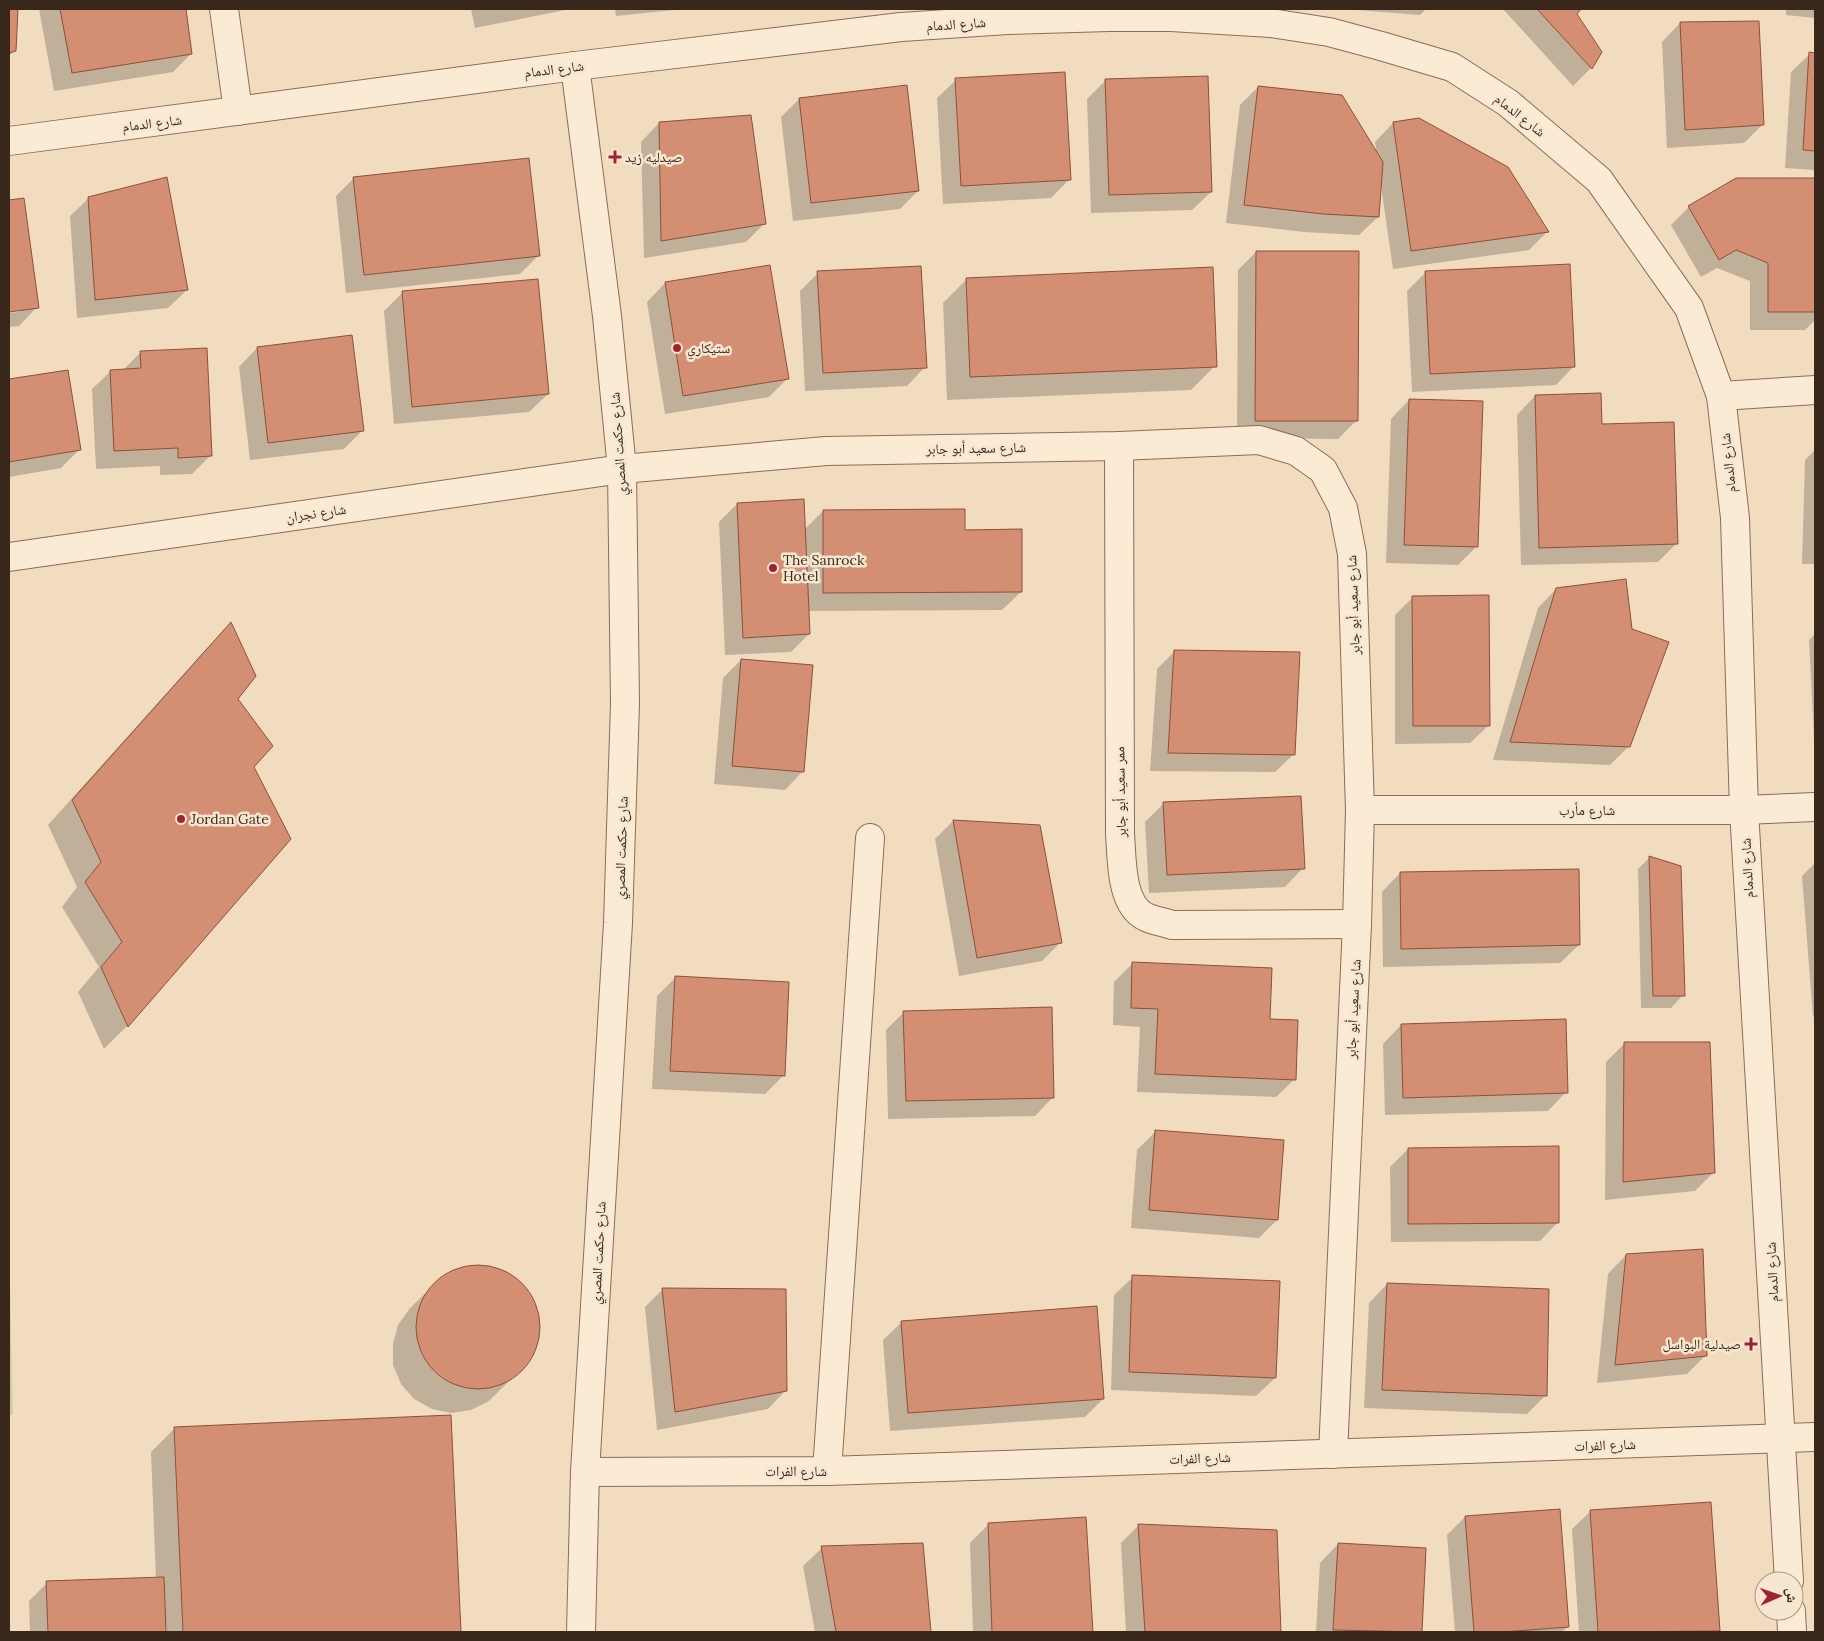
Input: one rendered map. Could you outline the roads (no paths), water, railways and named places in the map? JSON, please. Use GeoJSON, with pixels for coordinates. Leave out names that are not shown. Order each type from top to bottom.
{"type":"FeatureCollection","features":[{"type":"Feature","properties":{"kind":"street"},"geometry":{"type":"LineString","coordinates":[[224,9],[238,112]]}},
{"type":"Feature","properties":{"kind":"street","name":"شارع الدمام"},"geometry":{"type":"LineString","coordinates":[[9,141],[575,66],[901,27],[1008,20],[1109,17],[1172,17],[1271,23],[1329,32],[1452,68],[1508,103],[1599,180],[1689,308],[1721,396],[1735,518],[1744,810],[1789,1571]]}},
{"type":"Feature","properties":{"kind":"street","name":"شارع حكمت المصري"},"geometry":{"type":"LineString","coordinates":[[575,66],[607,316],[622,469],[625,703],[618,923],[585,1472],[581,1632]]}},
{"type":"Feature","properties":{"kind":"street"},"geometry":{"type":"LineString","coordinates":[[1721,396],[1815,390]]}},
{"type":"Feature","properties":{"kind":"street","name":"شارع سعيد أبو جابر"},"geometry":{"type":"LineString","coordinates":[[622,469],[826,451],[1118,446],[1259,440],[1296,451],[1323,470],[1343,508],[1352,554],[1360,810],[1357,924],[1333,1454]]}},
{"type":"Feature","properties":{"kind":"street","name":"ممر سعيد أبو جابر"},"geometry":{"type":"LineString","coordinates":[[1118,446],[1120,834],[1124,886],[1131,902],[1144,916],[1172,925],[1357,924]]}},
{"type":"Feature","properties":{"kind":"street","name":"شارع نجران"},"geometry":{"type":"LineString","coordinates":[[9,557],[622,469]]}},
{"type":"Feature","properties":{"kind":"street","name":"شارع مأرب"},"geometry":{"type":"LineString","coordinates":[[1360,810],[1744,810],[1815,807]]}},
{"type":"Feature","properties":{"kind":"street"},"geometry":{"type":"LineString","coordinates":[[827,1471],[870,838]]}},
{"type":"Feature","properties":{"kind":"street","name":"شارع الفرات"},"geometry":{"type":"LineString","coordinates":[[585,1472],[827,1471],[1815,1437]]}},
{"type":"Feature","properties":{"kind":"place","name":"صيدليه زيد"},"geometry":{"type":"Point","coordinates":[615,157]}},
{"type":"Feature","properties":{"kind":"place","name":"ستيكاري"},"geometry":{"type":"Point","coordinates":[677,348]}},
{"type":"Feature","properties":{"kind":"place","name":"The Sanrock Hotel"},"geometry":{"type":"Point","coordinates":[773,568]}},
{"type":"Feature","properties":{"kind":"place","name":"Jordan Gate"},"geometry":{"type":"Point","coordinates":[181,819]}},
{"type":"Feature","properties":{"kind":"place","name":"صيدلية البواسل"},"geometry":{"type":"Point","coordinates":[1751,1344]}}]}
